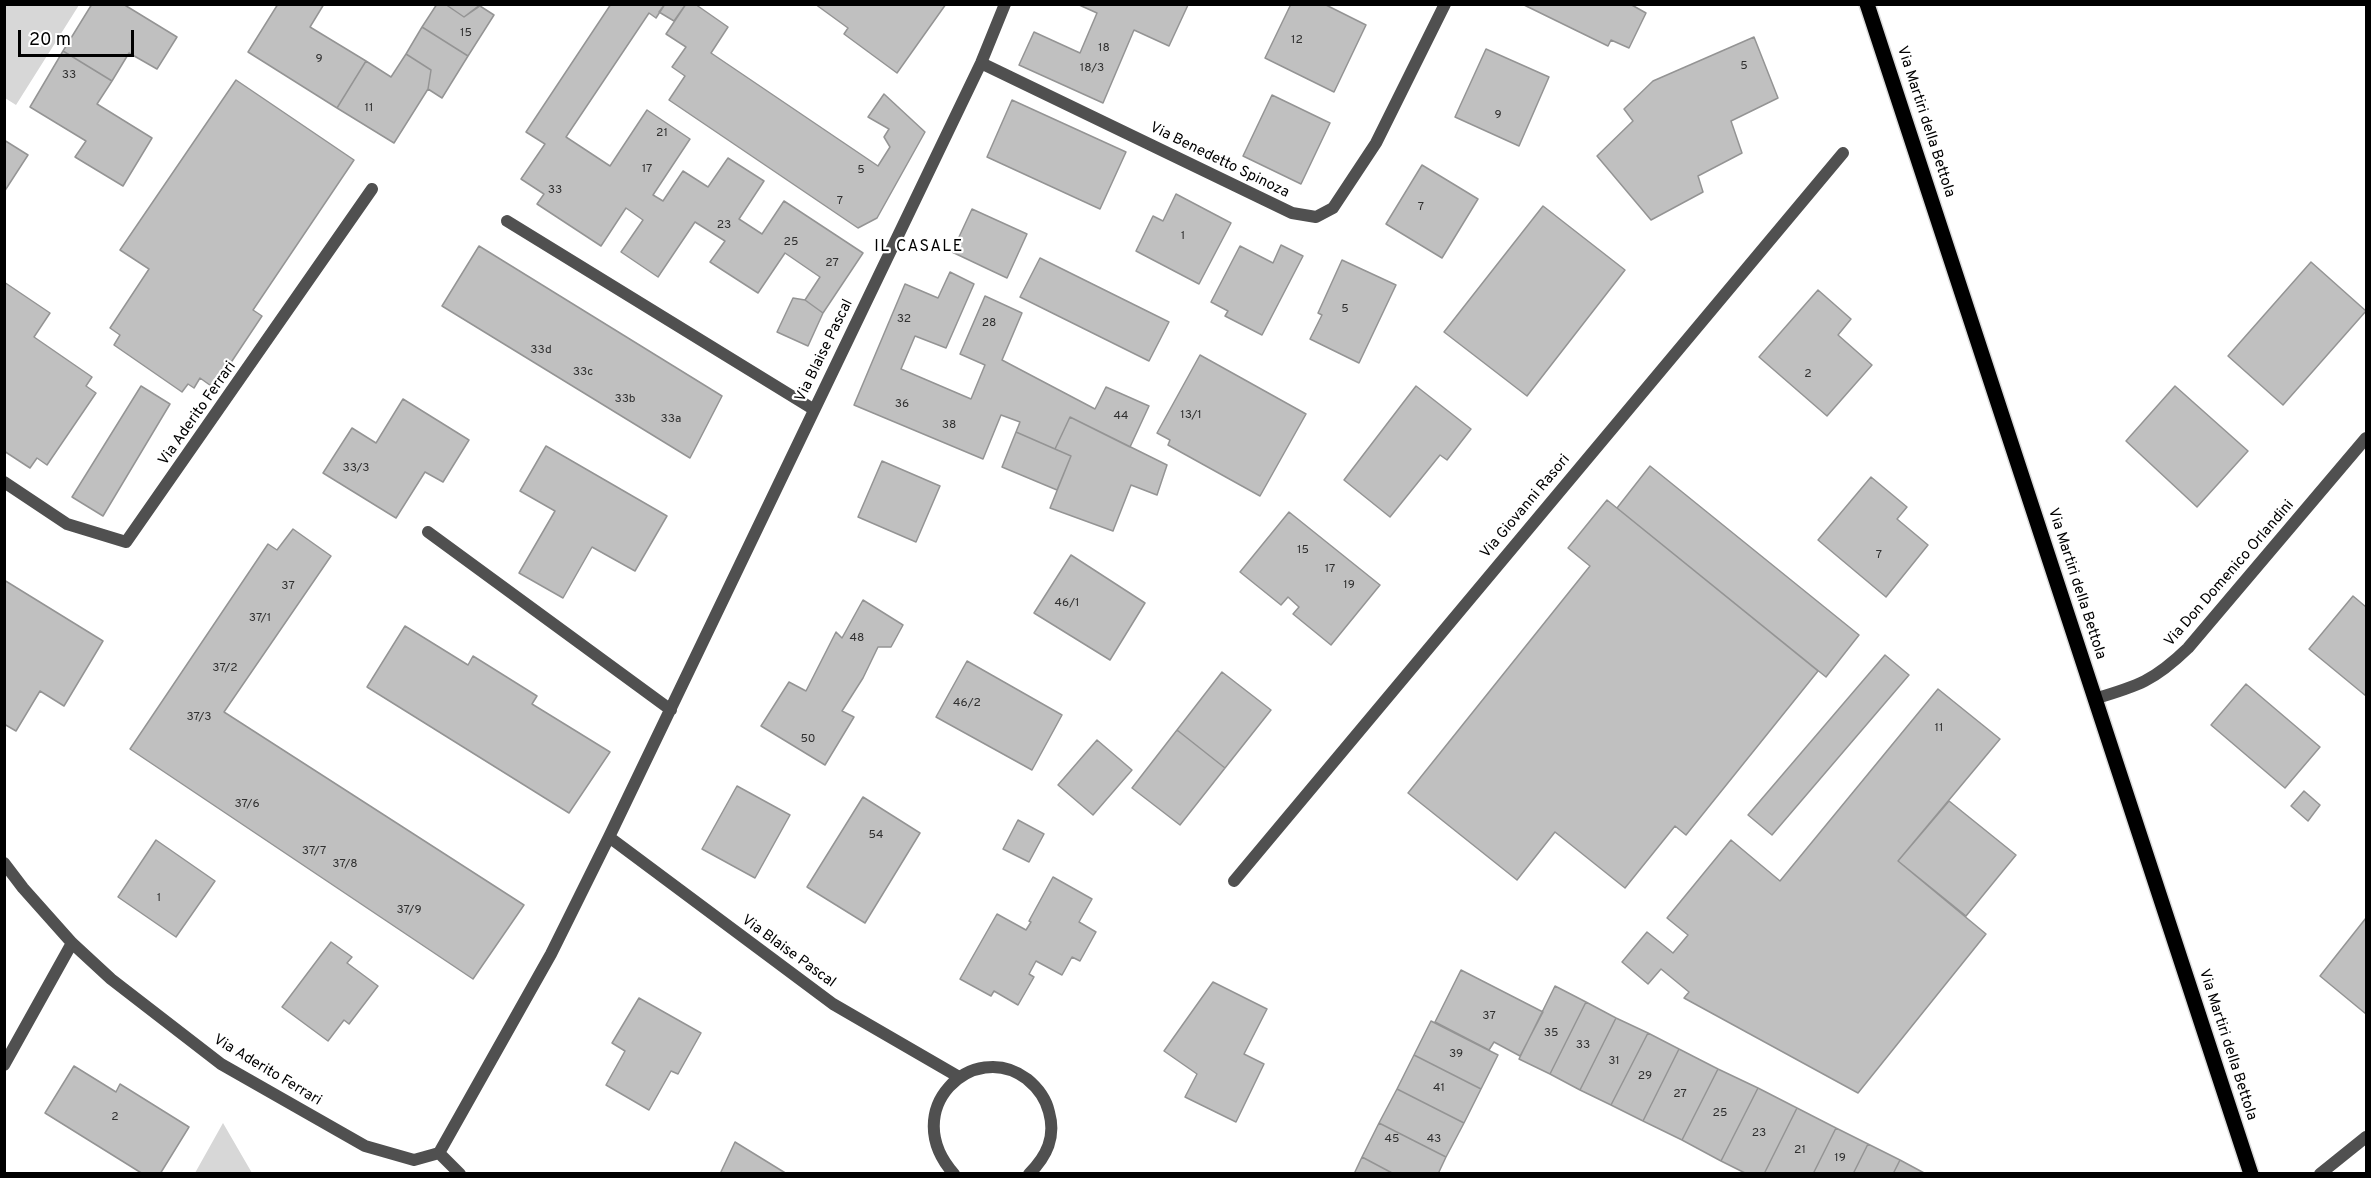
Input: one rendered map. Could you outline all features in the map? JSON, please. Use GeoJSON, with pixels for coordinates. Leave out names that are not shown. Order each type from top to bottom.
{"type":"FeatureCollection","features":[{"type":"Feature","properties":{"kind":"main road","name":"Via Martiri della Bettola"},"geometry":{"type":"LineString","coordinates":[[1867,4],[2251,1173]]}},
{"type":"Feature","properties":{"kind":"street","name":"Via Blaise Pascal"},"geometry":{"type":"LineString","coordinates":[[439,1153],[551,954],[609,837],[981,63],[1005,4]]}},
{"type":"Feature","properties":{"kind":"street","name":"Via Benedetto Spinoza"},"geometry":{"type":"LineString","coordinates":[[981,63],[1292,213],[1316,217],[1334,208],[1376,143],[1445,4]]}},
{"type":"Feature","properties":{"kind":"street","name":"Via Giovanni Rasori"},"geometry":{"type":"LineString","coordinates":[[1234,881],[1842,153]]}},
{"type":"Feature","properties":{"kind":"street","name":"Via Aderito Ferrari"},"geometry":{"type":"LineString","coordinates":[[4,482],[67,524],[126,542],[372,189]]}},
{"type":"Feature","properties":{"kind":"street"},"geometry":{"type":"LineString","coordinates":[[507,221],[813,409]]}},
{"type":"Feature","properties":{"kind":"street","name":"Via Don Domenico Orlandini"},"geometry":{"type":"LineString","coordinates":[[2094,699],[2154,678],[2172,664],[2367,438]]}},
{"type":"Feature","properties":{"kind":"street"},"geometry":{"type":"LineString","coordinates":[[428,532],[671,710]]}},
{"type":"Feature","properties":{"kind":"street","name":"Via Blaise Pascal"},"geometry":{"type":"LineString","coordinates":[[609,837],[833,1004],[959,1077]]}},
{"type":"Feature","properties":{"kind":"street","name":"Via Aderito Ferrari"},"geometry":{"type":"LineString","coordinates":[[4,863],[72,943],[111,979],[221,1064],[365,1146],[414,1160],[439,1153]]}},
{"type":"Feature","properties":{"kind":"street"},"geometry":{"type":"LineString","coordinates":[[4,1065],[72,943]]}},
{"type":"Feature","properties":{"kind":"street"},"geometry":{"type":"LineString","coordinates":[[954,1173],[943,1161],[935,1143],[933,1125],[936,1107],[946,1090],[959,1077],[978,1069],[999,1068],[1019,1074],[1036,1086],[1047,1103],[1052,1124],[1050,1144],[1040,1163],[1029,1173]]}},
{"type":"Feature","properties":{"kind":"street"},"geometry":{"type":"LineString","coordinates":[[2320,1173],[2367,1137]]}},
{"type":"Feature","properties":{"kind":"street"},"geometry":{"type":"LineString","coordinates":[[439,1153],[460,1173]]}},
{"type":"Feature","properties":{"kind":"shaded area"},"geometry":{"type":"Polygon","coordinates":[[[4,5],[79,5],[16,105],[5,98],[4,5]]]}},
{"type":"Feature","properties":{"kind":"shaded area"},"geometry":{"type":"Polygon","coordinates":[[[223,1123],[252,1173],[195,1173],[223,1123]]]}},
{"type":"Feature","properties":{"kind":"building"},"geometry":{"type":"Polygon","coordinates":[[[92,4],[123,4],[177,37],[157,69],[129,53],[112,81],[63,51],[92,4]]]}},
{"type":"Feature","properties":{"kind":"building"},"geometry":{"type":"Polygon","coordinates":[[[278,4],[324,4],[310,27],[366,61],[337,108],[248,52],[278,4]]]}},
{"type":"Feature","properties":{"kind":"building"},"geometry":{"type":"Polygon","coordinates":[[[437,4],[445,4],[464,17],[480,6],[494,15],[468,56],[422,27],[437,4]]]}},
{"type":"Feature","properties":{"kind":"building"},"geometry":{"type":"Polygon","coordinates":[[[445,4],[481,4],[464,17],[445,4]]]}},
{"type":"Feature","properties":{"kind":"building"},"geometry":{"type":"Polygon","coordinates":[[[611,4],[665,4],[656,18],[649,13],[566,137],[610,166],[647,110],[690,139],[653,195],[663,201],[683,171],[708,187],[728,158],[764,181],[739,219],[762,234],[784,201],[863,253],[823,313],[805,300],[820,277],[785,253],[758,293],[710,262],[725,241],[695,222],[658,277],[621,252],[643,220],[626,208],[601,246],[537,204],[544,194],[521,179],[545,144],[526,132],[611,4]]]}},
{"type":"Feature","properties":{"kind":"building"},"geometry":{"type":"Polygon","coordinates":[[[665,4],[686,4],[674,21],[659,12],[665,4]]]}},
{"type":"Feature","properties":{"kind":"building"},"geometry":{"type":"Polygon","coordinates":[[[686,4],[695,4],[728,27],[711,53],[878,166],[890,147],[884,137],[889,129],[868,117],[884,94],[925,132],[877,218],[858,228],[669,100],[685,76],[672,67],[686,47],[666,34],[686,4]]]}},
{"type":"Feature","properties":{"kind":"building"},"geometry":{"type":"Polygon","coordinates":[[[815,4],[946,4],[897,73],[844,34],[848,28],[815,4]]]}},
{"type":"Feature","properties":{"kind":"building"},"geometry":{"type":"Polygon","coordinates":[[[1077,4],[1188,5],[1169,46],[1134,30],[1103,103],[1019,65],[1034,32],[1080,53],[1097,13],[1077,4]]]}},
{"type":"Feature","properties":{"kind":"building"},"geometry":{"type":"Polygon","coordinates":[[[1291,4],[1324,4],[1366,25],[1334,92],[1265,58],[1291,4]]]}},
{"type":"Feature","properties":{"kind":"building"},"geometry":{"type":"Polygon","coordinates":[[[1522,4],[1630,4],[1646,13],[1629,48],[1611,40],[1608,46],[1522,4]]]}},
{"type":"Feature","properties":{"kind":"building"},"geometry":{"type":"Polygon","coordinates":[[[422,27],[468,56],[442,98],[428,89],[431,70],[406,54],[422,27]]]}},
{"type":"Feature","properties":{"kind":"building"},"geometry":{"type":"Polygon","coordinates":[[[1754,37],[1778,98],[1731,121],[1742,153],[1698,176],[1703,192],[1651,220],[1597,156],[1633,121],[1624,109],[1653,81],[1754,37]]]}},
{"type":"Feature","properties":{"kind":"building"},"geometry":{"type":"Polygon","coordinates":[[[1486,49],[1549,77],[1519,146],[1455,117],[1486,49]]]}},
{"type":"Feature","properties":{"kind":"building"},"geometry":{"type":"Polygon","coordinates":[[[63,51],[112,81],[97,104],[152,138],[123,186],[75,157],[86,141],[30,107],[63,51]]]}},
{"type":"Feature","properties":{"kind":"building"},"geometry":{"type":"Polygon","coordinates":[[[406,54],[431,70],[428,89],[394,143],[337,108],[366,61],[391,77],[406,54]]]}},
{"type":"Feature","properties":{"kind":"building"},"geometry":{"type":"Polygon","coordinates":[[[236,80],[354,160],[253,310],[262,316],[214,388],[200,378],[194,388],[188,384],[182,392],[114,345],[120,335],[110,328],[149,269],[120,250],[236,80]]]}},
{"type":"Feature","properties":{"kind":"building"},"geometry":{"type":"Polygon","coordinates":[[[1272,95],[1330,123],[1301,184],[1243,156],[1272,95]]]}},
{"type":"Feature","properties":{"kind":"building"},"geometry":{"type":"Polygon","coordinates":[[[1012,100],[1126,152],[1100,209],[987,157],[1012,100]]]}},
{"type":"Feature","properties":{"kind":"building"},"geometry":{"type":"Polygon","coordinates":[[[4,140],[28,155],[4,192],[4,140]]]}},
{"type":"Feature","properties":{"kind":"building"},"geometry":{"type":"Polygon","coordinates":[[[1422,165],[1478,199],[1442,258],[1386,224],[1422,165]]]}},
{"type":"Feature","properties":{"kind":"building"},"geometry":{"type":"Polygon","coordinates":[[[1176,194],[1231,223],[1199,284],[1136,251],[1153,216],[1163,221],[1176,194]]]}},
{"type":"Feature","properties":{"kind":"building"},"geometry":{"type":"Polygon","coordinates":[[[1543,206],[1625,270],[1527,396],[1444,332],[1543,206]]]}},
{"type":"Feature","properties":{"kind":"building"},"geometry":{"type":"Polygon","coordinates":[[[972,209],[1027,234],[1007,278],[952,252],[972,209]]]}},
{"type":"Feature","properties":{"kind":"building"},"geometry":{"type":"Polygon","coordinates":[[[1281,245],[1303,256],[1262,335],[1225,316],[1228,311],[1211,302],[1240,246],[1273,263],[1281,245]]]}},
{"type":"Feature","properties":{"kind":"building"},"geometry":{"type":"Polygon","coordinates":[[[479,246],[722,396],[690,458],[442,306],[479,246]]]}},
{"type":"Feature","properties":{"kind":"building"},"geometry":{"type":"Polygon","coordinates":[[[1040,258],[1169,322],[1149,361],[1020,297],[1040,258]]]}},
{"type":"Feature","properties":{"kind":"building"},"geometry":{"type":"Polygon","coordinates":[[[1342,260],[1396,285],[1359,363],[1310,339],[1322,315],[1318,313],[1342,260]]]}},
{"type":"Feature","properties":{"kind":"building"},"geometry":{"type":"Polygon","coordinates":[[[2311,262],[2366,311],[2283,405],[2228,356],[2311,262]]]}},
{"type":"Feature","properties":{"kind":"building"},"geometry":{"type":"Polygon","coordinates":[[[950,272],[974,284],[946,348],[915,336],[901,369],[971,399],[985,365],[960,354],[985,296],[1022,313],[1002,360],[1095,409],[1106,387],[1149,406],[1130,447],[1070,417],[1055,449],[1016,432],[1020,422],[1001,415],[983,459],[854,405],[905,284],[938,298],[950,272]]]}},
{"type":"Feature","properties":{"kind":"building"},"geometry":{"type":"Polygon","coordinates":[[[4,282],[50,313],[34,337],[92,377],[86,386],[96,393],[47,465],[37,458],[30,468],[4,451],[4,282]]]}},
{"type":"Feature","properties":{"kind":"building"},"geometry":{"type":"Polygon","coordinates":[[[1818,290],[1851,319],[1838,335],[1872,365],[1827,416],[1759,357],[1818,290]]]}},
{"type":"Feature","properties":{"kind":"building"},"geometry":{"type":"Polygon","coordinates":[[[793,298],[805,300],[823,313],[808,346],[777,332],[793,298]]]}},
{"type":"Feature","properties":{"kind":"building"},"geometry":{"type":"Polygon","coordinates":[[[1200,355],[1306,414],[1260,496],[1168,445],[1170,440],[1157,433],[1200,355]]]}},
{"type":"Feature","properties":{"kind":"building"},"geometry":{"type":"Polygon","coordinates":[[[141,386],[170,404],[103,516],[72,497],[141,386]]]}},
{"type":"Feature","properties":{"kind":"building"},"geometry":{"type":"Polygon","coordinates":[[[1416,386],[1471,429],[1447,460],[1440,455],[1390,517],[1344,480],[1416,386]]]}},
{"type":"Feature","properties":{"kind":"building"},"geometry":{"type":"Polygon","coordinates":[[[2175,386],[2248,451],[2197,507],[2126,441],[2175,386]]]}},
{"type":"Feature","properties":{"kind":"building"},"geometry":{"type":"Polygon","coordinates":[[[403,399],[469,440],[443,482],[425,472],[396,518],[323,473],[352,428],[376,443],[403,399]]]}},
{"type":"Feature","properties":{"kind":"building"},"geometry":{"type":"Polygon","coordinates":[[[1070,417],[1167,465],[1157,495],[1131,485],[1113,531],[1050,508],[1071,456],[1055,449],[1070,417]]]}},
{"type":"Feature","properties":{"kind":"building"},"geometry":{"type":"Polygon","coordinates":[[[1016,432],[1071,456],[1057,490],[1002,467],[1016,432]]]}},
{"type":"Feature","properties":{"kind":"building"},"geometry":{"type":"Polygon","coordinates":[[[546,446],[667,516],[635,571],[592,547],[563,598],[519,573],[555,511],[520,491],[546,446]]]}},
{"type":"Feature","properties":{"kind":"building"},"geometry":{"type":"Polygon","coordinates":[[[882,461],[940,486],[916,542],[858,517],[882,461]]]}},
{"type":"Feature","properties":{"kind":"building"},"geometry":{"type":"Polygon","coordinates":[[[1650,466],[1859,635],[1826,677],[1617,508],[1650,466]]]}},
{"type":"Feature","properties":{"kind":"building"},"geometry":{"type":"Polygon","coordinates":[[[1871,477],[1907,507],[1897,519],[1928,545],[1886,597],[1818,540],[1871,477]]]}},
{"type":"Feature","properties":{"kind":"building"},"geometry":{"type":"Polygon","coordinates":[[[1607,500],[1818,671],[1686,835],[1675,826],[1625,888],[1555,832],[1517,880],[1408,793],[1590,566],[1568,548],[1607,500]]]}},
{"type":"Feature","properties":{"kind":"building"},"geometry":{"type":"Polygon","coordinates":[[[1289,512],[1380,585],[1331,645],[1293,614],[1299,607],[1288,597],[1281,605],[1240,572],[1289,512]]]}},
{"type":"Feature","properties":{"kind":"building"},"geometry":{"type":"Polygon","coordinates":[[[293,529],[331,556],[224,712],[524,905],[473,979],[130,749],[268,544],[277,550],[293,529]]]}},
{"type":"Feature","properties":{"kind":"building"},"geometry":{"type":"Polygon","coordinates":[[[1071,555],[1145,603],[1110,660],[1034,613],[1071,555]]]}},
{"type":"Feature","properties":{"kind":"building"},"geometry":{"type":"Polygon","coordinates":[[[4,580],[103,641],[64,706],[40,691],[16,731],[4,724],[4,580]]]}},
{"type":"Feature","properties":{"kind":"building"},"geometry":{"type":"Polygon","coordinates":[[[2353,596],[2366,607],[2366,696],[2309,649],[2353,596]]]}},
{"type":"Feature","properties":{"kind":"building"},"geometry":{"type":"Polygon","coordinates":[[[863,600],[903,625],[891,647],[878,647],[863,678],[842,711],[854,717],[825,765],[761,726],[789,682],[806,691],[836,632],[842,638],[863,600]]]}},
{"type":"Feature","properties":{"kind":"building"},"geometry":{"type":"Polygon","coordinates":[[[405,626],[468,665],[473,656],[537,696],[532,704],[610,752],[569,813],[367,687],[405,626]]]}},
{"type":"Feature","properties":{"kind":"building"},"geometry":{"type":"Polygon","coordinates":[[[1885,655],[1909,675],[1772,835],[1748,815],[1885,655]]]}},
{"type":"Feature","properties":{"kind":"building"},"geometry":{"type":"Polygon","coordinates":[[[967,661],[1062,715],[1032,770],[936,717],[967,661]]]}},
{"type":"Feature","properties":{"kind":"building"},"geometry":{"type":"Polygon","coordinates":[[[1222,672],[1271,710],[1225,768],[1177,730],[1222,672]]]}},
{"type":"Feature","properties":{"kind":"building"},"geometry":{"type":"Polygon","coordinates":[[[2246,684],[2320,747],[2285,788],[2211,725],[2246,684]]]}},
{"type":"Feature","properties":{"kind":"building"},"geometry":{"type":"Polygon","coordinates":[[[1938,689],[2000,739],[1898,861],[1986,934],[1858,1093],[1684,998],[1689,992],[1661,969],[1648,984],[1622,962],[1647,932],[1673,953],[1688,935],[1667,918],[1731,840],[1780,881],[1938,689]]]}},
{"type":"Feature","properties":{"kind":"building"},"geometry":{"type":"Polygon","coordinates":[[[1177,730],[1225,768],[1180,825],[1132,788],[1177,730]]]}},
{"type":"Feature","properties":{"kind":"building"},"geometry":{"type":"Polygon","coordinates":[[[1097,740],[1132,770],[1093,815],[1058,785],[1097,740]]]}},
{"type":"Feature","properties":{"kind":"building"},"geometry":{"type":"Polygon","coordinates":[[[737,786],[790,815],[755,878],[702,849],[737,786]]]}},
{"type":"Feature","properties":{"kind":"building"},"geometry":{"type":"Polygon","coordinates":[[[2304,791],[2320,805],[2308,821],[2291,806],[2304,791]]]}},
{"type":"Feature","properties":{"kind":"building"},"geometry":{"type":"Polygon","coordinates":[[[863,797],[920,833],[865,923],[807,887],[863,797]]]}},
{"type":"Feature","properties":{"kind":"building"},"geometry":{"type":"Polygon","coordinates":[[[1949,801],[2016,855],[1966,916],[1898,861],[1949,801]]]}},
{"type":"Feature","properties":{"kind":"building"},"geometry":{"type":"Polygon","coordinates":[[[1018,820],[1044,834],[1029,862],[1003,849],[1018,820]]]}},
{"type":"Feature","properties":{"kind":"building"},"geometry":{"type":"Polygon","coordinates":[[[156,840],[215,881],[176,937],[118,897],[156,840]]]}},
{"type":"Feature","properties":{"kind":"building"},"geometry":{"type":"Polygon","coordinates":[[[1053,877],[1092,899],[1079,922],[1096,932],[1080,961],[1072,957],[1062,975],[1036,961],[1029,974],[1034,977],[1018,1005],[994,991],[991,996],[960,979],[997,914],[1026,930],[1053,877]]]}},
{"type":"Feature","properties":{"kind":"building"},"geometry":{"type":"Polygon","coordinates":[[[2366,918],[2366,1014],[2320,976],[2366,918]]]}},
{"type":"Feature","properties":{"kind":"building"},"geometry":{"type":"Polygon","coordinates":[[[331,942],[352,957],[347,963],[378,986],[349,1024],[344,1020],[328,1041],[282,1007],[331,942]]]}},
{"type":"Feature","properties":{"kind":"building"},"geometry":{"type":"Polygon","coordinates":[[[1461,970],[1543,1012],[1520,1056],[1494,1042],[1489,1050],[1435,1022],[1461,970]]]}},
{"type":"Feature","properties":{"kind":"building"},"geometry":{"type":"Polygon","coordinates":[[[1213,982],[1267,1009],[1244,1054],[1264,1064],[1236,1122],[1185,1097],[1197,1074],[1164,1051],[1213,982]]]}},
{"type":"Feature","properties":{"kind":"building"},"geometry":{"type":"Polygon","coordinates":[[[1555,986],[1586,1002],[1550,1074],[1519,1059],[1555,986]]]}},
{"type":"Feature","properties":{"kind":"building"},"geometry":{"type":"Polygon","coordinates":[[[639,998],[701,1033],[678,1074],[671,1071],[649,1110],[606,1085],[625,1051],[612,1043],[639,998]]]}},
{"type":"Feature","properties":{"kind":"building"},"geometry":{"type":"Polygon","coordinates":[[[1586,1002],[1616,1018],[1580,1090],[1550,1074],[1586,1002]]]}},
{"type":"Feature","properties":{"kind":"building"},"geometry":{"type":"Polygon","coordinates":[[[1616,1018],[1648,1033],[1611,1105],[1580,1090],[1616,1018]]]}},
{"type":"Feature","properties":{"kind":"building"},"geometry":{"type":"Polygon","coordinates":[[[1431,1021],[1498,1055],[1481,1089],[1414,1055],[1431,1021]]]}},
{"type":"Feature","properties":{"kind":"building"},"geometry":{"type":"Polygon","coordinates":[[[1648,1033],[1679,1049],[1643,1121],[1611,1105],[1648,1033]]]}},
{"type":"Feature","properties":{"kind":"building"},"geometry":{"type":"Polygon","coordinates":[[[1679,1049],[1718,1069],[1682,1140],[1643,1121],[1679,1049]]]}},
{"type":"Feature","properties":{"kind":"building"},"geometry":{"type":"Polygon","coordinates":[[[1414,1055],[1481,1089],[1464,1123],[1397,1089],[1414,1055]]]}},
{"type":"Feature","properties":{"kind":"building"},"geometry":{"type":"Polygon","coordinates":[[[74,1066],[116,1092],[120,1084],[189,1127],[160,1174],[143,1174],[45,1113],[74,1066]]]}},
{"type":"Feature","properties":{"kind":"building"},"geometry":{"type":"Polygon","coordinates":[[[1718,1069],[1758,1088],[1721,1161],[1682,1140],[1718,1069]]]}},
{"type":"Feature","properties":{"kind":"building"},"geometry":{"type":"Polygon","coordinates":[[[1758,1088],[1797,1108],[1764,1174],[1747,1174],[1721,1161],[1758,1088]]]}},
{"type":"Feature","properties":{"kind":"building"},"geometry":{"type":"Polygon","coordinates":[[[1397,1089],[1464,1123],[1446,1157],[1379,1123],[1397,1089]]]}},
{"type":"Feature","properties":{"kind":"building"},"geometry":{"type":"Polygon","coordinates":[[[1797,1108],[1836,1128],[1813,1174],[1764,1174],[1797,1108]]]}},
{"type":"Feature","properties":{"kind":"building"},"geometry":{"type":"Polygon","coordinates":[[[1379,1123],[1446,1157],[1438,1174],[1394,1174],[1362,1157],[1379,1123]]]}},
{"type":"Feature","properties":{"kind":"building"},"geometry":{"type":"Polygon","coordinates":[[[1836,1128],[1868,1144],[1853,1174],[1813,1174],[1836,1128]]]}},
{"type":"Feature","properties":{"kind":"building"},"geometry":{"type":"Polygon","coordinates":[[[735,1142],[787,1174],[720,1174],[735,1142]]]}},
{"type":"Feature","properties":{"kind":"building"},"geometry":{"type":"Polygon","coordinates":[[[1868,1144],[1900,1160],[1893,1174],[1853,1174],[1868,1144]]]}},
{"type":"Feature","properties":{"kind":"building"},"geometry":{"type":"Polygon","coordinates":[[[1362,1157],[1394,1174],[1354,1174],[1362,1157]]]}},
{"type":"Feature","properties":{"kind":"building"},"geometry":{"type":"Polygon","coordinates":[[[1900,1160],[1926,1174],[1893,1174],[1900,1160]]]}},
{"type":"Feature","properties":{"kind":"district","name":"IL CASALE"},"geometry":{"type":"Point","coordinates":[919,248]}}]}
